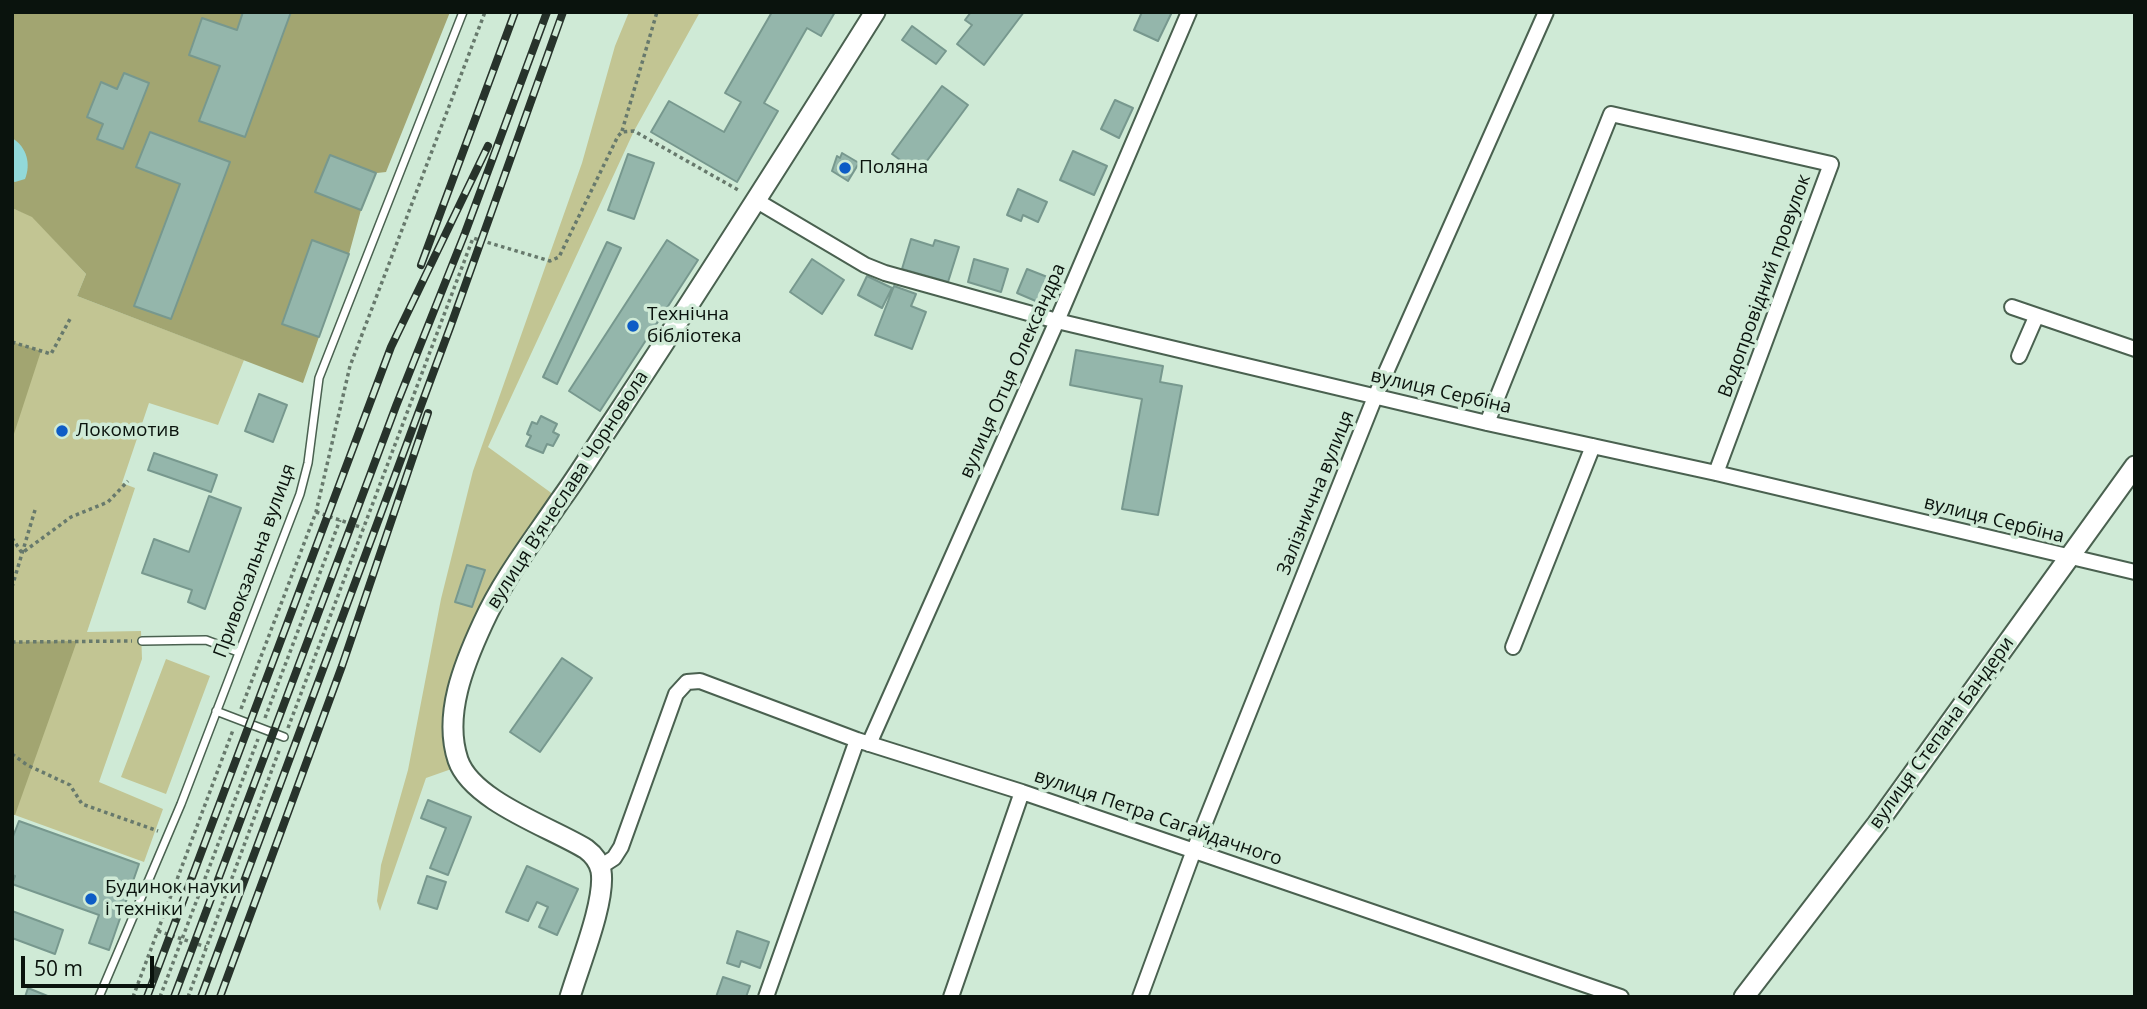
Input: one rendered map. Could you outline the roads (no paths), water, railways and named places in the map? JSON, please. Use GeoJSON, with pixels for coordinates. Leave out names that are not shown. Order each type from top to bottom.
{"type":"FeatureCollection","features":[{"type":"Feature","properties":{"kind":"street","name":"вулиця Вʼячеслава Чорновола"},"geometry":{"type":"LineString","coordinates":[[600,867],[586,849],[490,797],[465,774],[457,758],[452,733],[458,692],[481,626],[509,573],[561,500],[757,201],[875,12]]}},
{"type":"Feature","properties":{"kind":"street","name":"вулиця Отця Олександра"},"geometry":{"type":"LineString","coordinates":[[766,997],[863,742],[1057,321],[1189,12]]}},
{"type":"Feature","properties":{"kind":"street","name":"Залізнична вулиця"},"geometry":{"type":"LineString","coordinates":[[1140,997],[1194,850],[1375,397],[1546,12]]}},
{"type":"Feature","properties":{"kind":"street","name":"Водопровідний провулок"},"geometry":{"type":"LineString","coordinates":[[1487,423],[1611,114],[1831,164],[1716,473]]}},
{"type":"Feature","properties":{"kind":"street","name":"вулиця Сербіна"},"geometry":{"type":"LineString","coordinates":[[757,201],[865,265],[1057,321],[2135,572]]}},
{"type":"Feature","properties":{"kind":"street"},"geometry":{"type":"LineString","coordinates":[[2012,307],[2135,349]]}},
{"type":"Feature","properties":{"kind":"street"},"geometry":{"type":"LineString","coordinates":[[2019,356],[2036,317]]}},
{"type":"Feature","properties":{"kind":"street"},"geometry":{"type":"LineString","coordinates":[[1513,648],[1593,446]]}},
{"type":"Feature","properties":{"kind":"street","name":"вулиця Степана Бандери"},"geometry":{"type":"LineString","coordinates":[[1745,997],[1877,824],[2135,466]]}},
{"type":"Feature","properties":{"kind":"street","name":"вулиця Петра Сагайдачного"},"geometry":{"type":"LineString","coordinates":[[600,867],[614,858],[621,847],[676,694],[682,685],[700,681],[863,742],[1022,792],[1621,997]]}},
{"type":"Feature","properties":{"kind":"street"},"geometry":{"type":"LineString","coordinates":[[951,997],[1022,792]]}},
{"type":"Feature","properties":{"kind":"street"},"geometry":{"type":"LineString","coordinates":[[570,997],[599,901],[602,884],[600,867]]}},
{"type":"Feature","properties":{"kind":"lane","name":"Привокзальна вулиця"},"geometry":{"type":"LineString","coordinates":[[99,997],[168,835],[300,494],[308,463],[319,378],[463,12]]}},
{"type":"Feature","properties":{"kind":"lane"},"geometry":{"type":"LineString","coordinates":[[142,641],[206,640],[238,652]]}},
{"type":"Feature","properties":{"kind":"lane"},"geometry":{"type":"LineString","coordinates":[[216,711],[284,737]]}},
{"type":"Feature","properties":{"kind":"water"},"geometry":{"type":"Polygon","coordinates":[[[12,138],[21,146],[27,162],[25,179],[15,182],[12,181],[12,138]]]}},
{"type":"Feature","properties":{"kind":"railway"},"geometry":{"type":"LineString","coordinates":[[421,265],[515,12]]}},
{"type":"Feature","properties":{"kind":"railway"},"geometry":{"type":"LineString","coordinates":[[174,997],[547,12]]}},
{"type":"Feature","properties":{"kind":"railway"},"geometry":{"type":"LineString","coordinates":[[201,997],[451,325],[563,12]]}},
{"type":"Feature","properties":{"kind":"railway"},"geometry":{"type":"LineString","coordinates":[[147,997],[391,347],[488,146]]}},
{"type":"Feature","properties":{"kind":"railway"},"geometry":{"type":"LineString","coordinates":[[220,997],[342,666],[428,413]]}},
{"type":"Feature","properties":{"kind":"place","name":"Поляна"},"geometry":{"type":"Point","coordinates":[845,168]}},
{"type":"Feature","properties":{"kind":"place","name":"Технічна бібліотека"},"geometry":{"type":"Point","coordinates":[633,326]}},
{"type":"Feature","properties":{"kind":"place","name":"Локомотив"},"geometry":{"type":"Point","coordinates":[62,431]}},
{"type":"Feature","properties":{"kind":"place","name":"Будинок науки і техніки"},"geometry":{"type":"Point","coordinates":[91,899]}}]}
